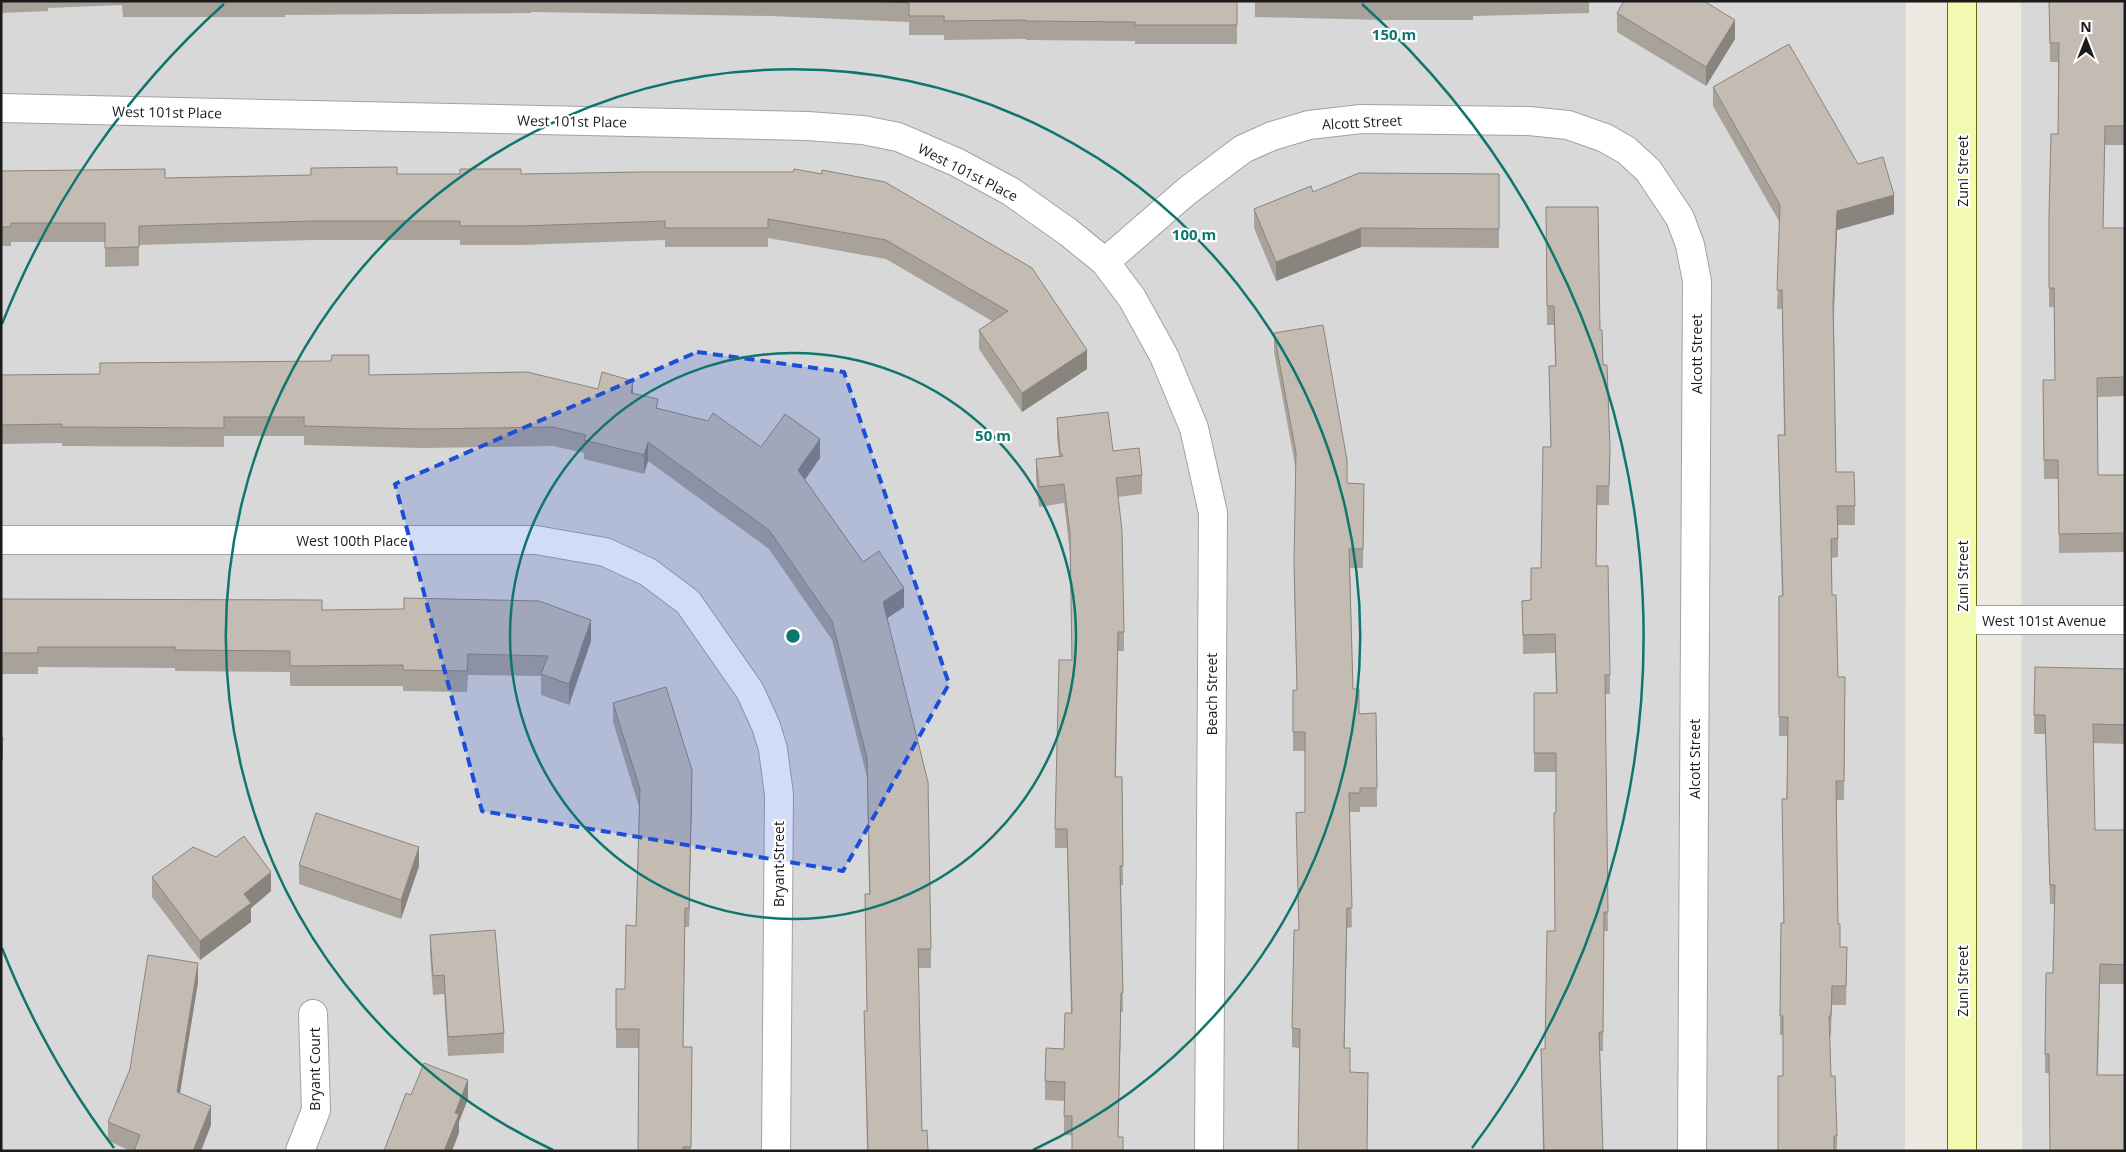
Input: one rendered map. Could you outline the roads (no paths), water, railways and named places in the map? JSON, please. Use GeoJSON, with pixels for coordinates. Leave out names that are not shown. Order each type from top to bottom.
{"type":"FeatureCollection","features":[{"type":"Feature","properties":{"kind":"street","name":"Zuni Street"},"geometry":{"type":"LineString","coordinates":[[1962,1],[1962,1151]]}},
{"type":"Feature","properties":{"kind":"street","name":"West 101st Place"},"geometry":{"type":"LineString","coordinates":[[1,108],[807,126],[863,130],[898,137],[956,162],[1010,191],[1068,232],[1106,262]]}},
{"type":"Feature","properties":{"kind":"street","name":"Alcott Street"},"geometry":{"type":"LineString","coordinates":[[1106,262],[1187,191],[1243,149],[1272,136],[1310,125],[1361,119],[1528,121],[1568,125],[1605,138],[1626,150],[1648,170],[1680,218],[1690,246],[1697,281],[1692,1151]]}},
{"type":"Feature","properties":{"kind":"street","name":"Beach Street"},"geometry":{"type":"LineString","coordinates":[[1106,262],[1132,298],[1164,356],[1194,428],[1212,513],[1209,1151]]}},
{"type":"Feature","properties":{"kind":"street","name":"West 100th Place"},"geometry":{"type":"LineString","coordinates":[[1,540],[536,540],[605,552],[648,572],[688,602]]}},
{"type":"Feature","properties":{"kind":"street","name":"Bryant Street"},"geometry":{"type":"LineString","coordinates":[[688,602],[750,692],[766,726],[773,749],[779,795],[776,1151]]}},
{"type":"Feature","properties":{"kind":"street","name":"West 101st Avenue"},"geometry":{"type":"LineString","coordinates":[[1962,620],[2125,620]]}},
{"type":"Feature","properties":{"kind":"street","name":"Bryant Court"},"geometry":{"type":"LineString","coordinates":[[300,1151],[316,1110],[313,1014]]}}]}
